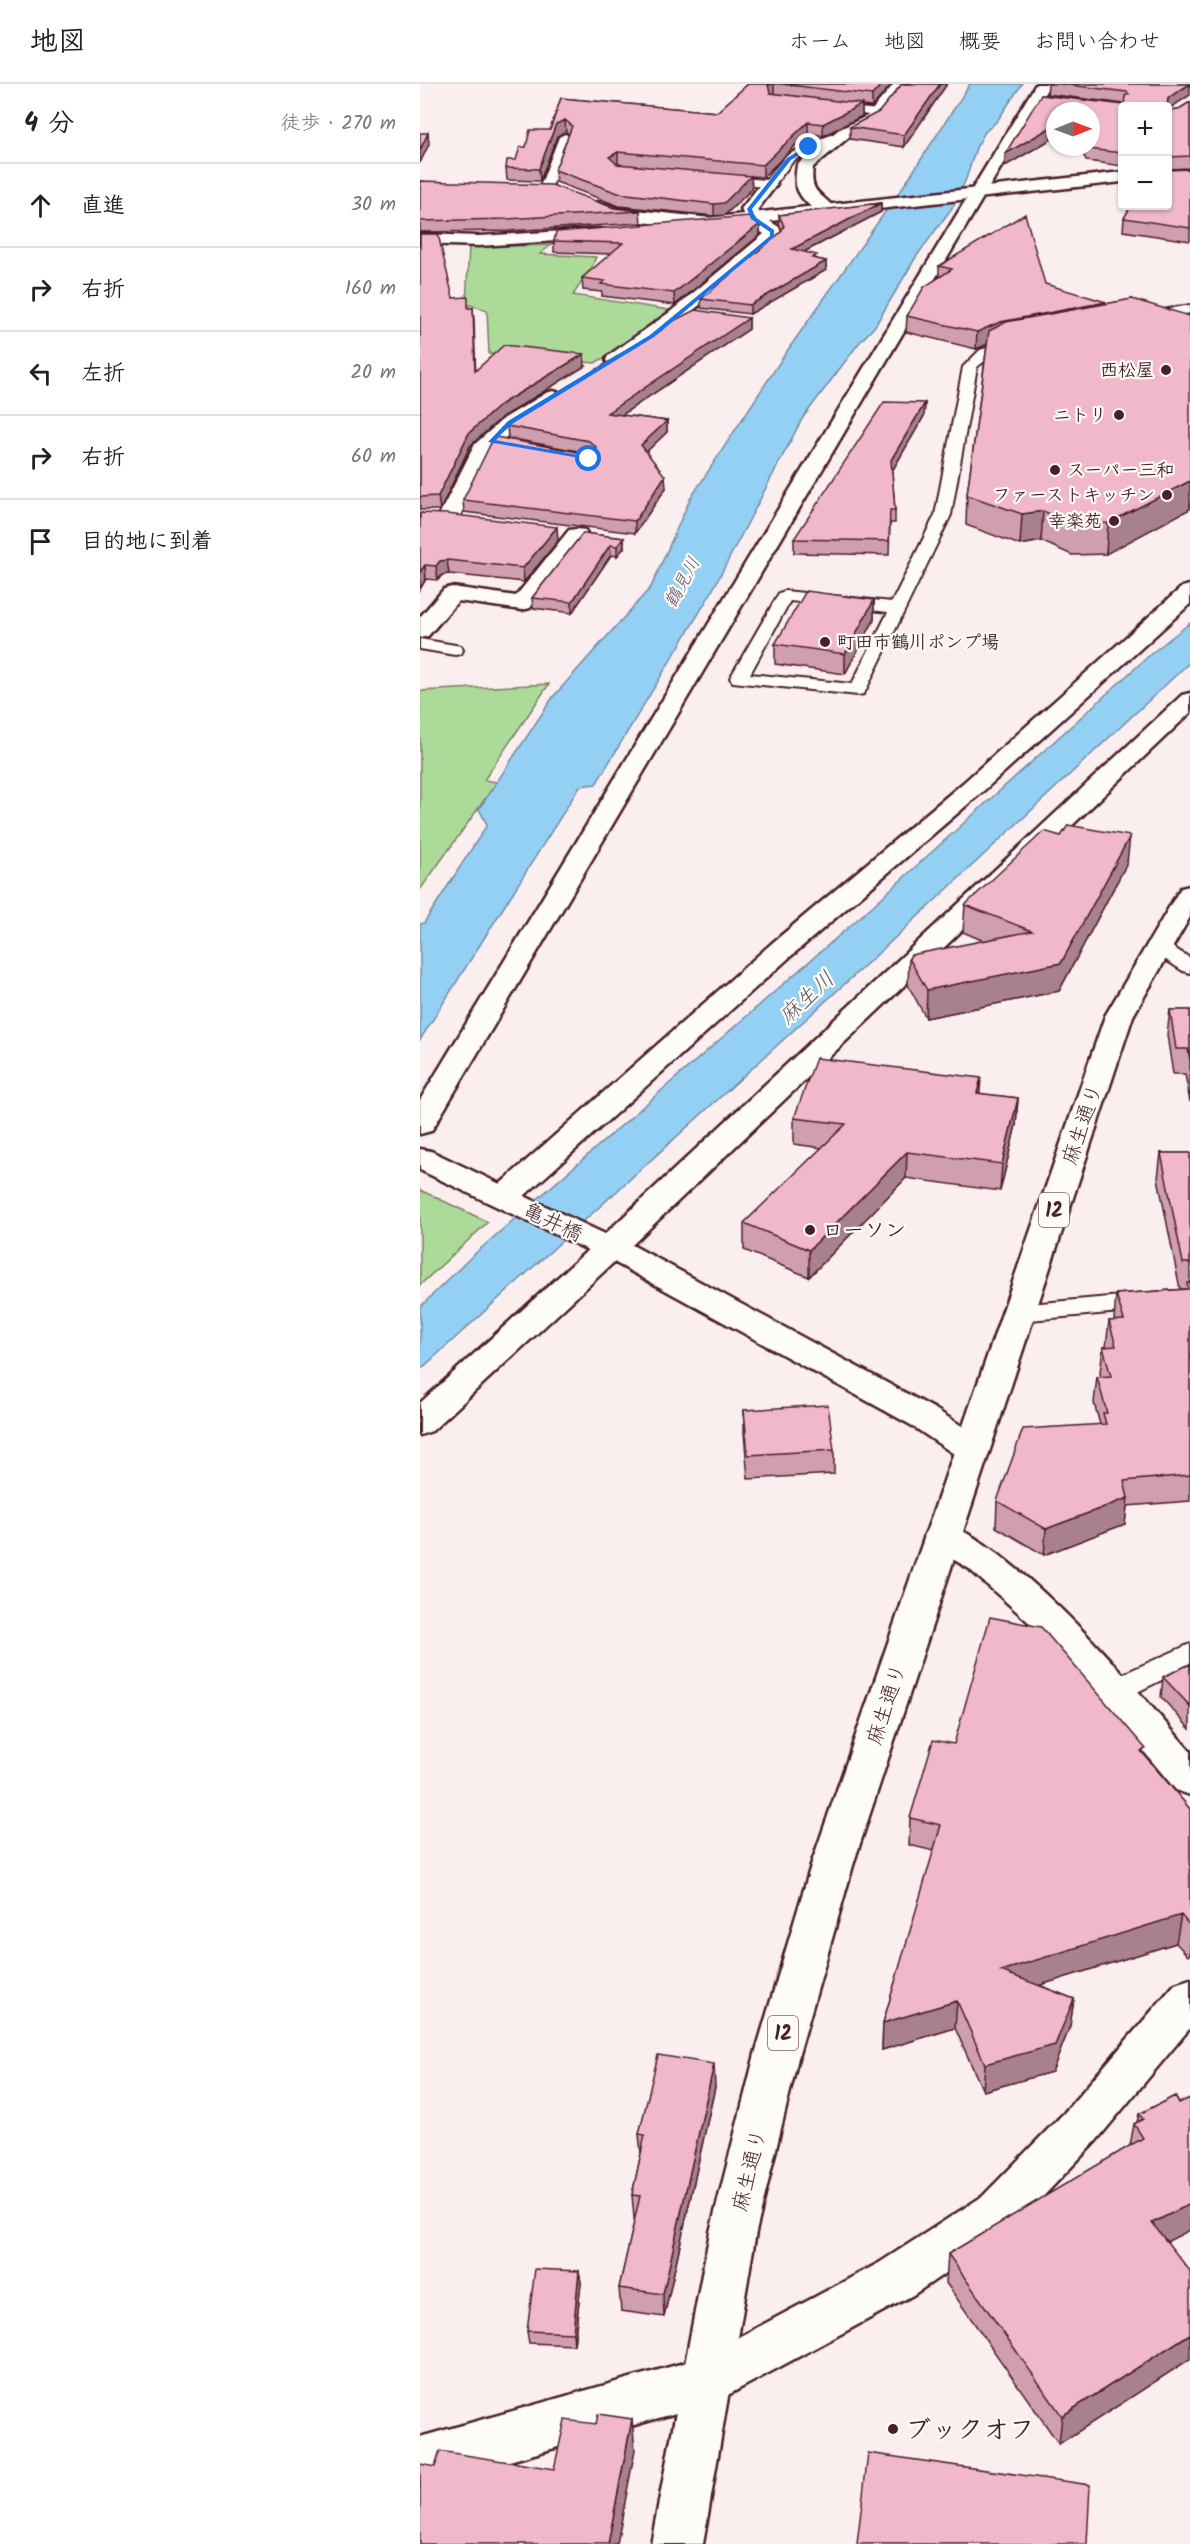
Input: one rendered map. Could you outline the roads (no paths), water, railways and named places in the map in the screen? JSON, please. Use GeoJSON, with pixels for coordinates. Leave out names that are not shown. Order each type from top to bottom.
{"type":"FeatureCollection","features":[{"type":"Feature","properties":{"kind":"street"},"geometry":{"type":"LineString","coordinates":[[828,210],[810,197],[803,185],[805,165],[844,134],[878,113],[902,84]]}},
{"type":"Feature","properties":{"kind":"street"},"geometry":{"type":"LineString","coordinates":[[420,1125],[974,192],[1042,84]]}},
{"type":"Feature","properties":{"kind":"street"},"geometry":{"type":"LineString","coordinates":[[1033,99],[1055,102]]}},
{"type":"Feature","properties":{"kind":"street"},"geometry":{"type":"LineString","coordinates":[[420,239],[510,240],[621,232],[1118,177]]}},
{"type":"Feature","properties":{"kind":"street"},"geometry":{"type":"LineString","coordinates":[[596,372],[652,336],[773,236],[772,231],[753,218],[749,209],[769,184]]}},
{"type":"Feature","properties":{"kind":"street"},"geometry":{"type":"LineString","coordinates":[[540,188],[565,191]]}},
{"type":"Feature","properties":{"kind":"street"},"geometry":{"type":"LineString","coordinates":[[583,199],[615,213],[711,223]]}},
{"type":"Feature","properties":{"kind":"street"},"geometry":{"type":"LineString","coordinates":[[472,522],[439,519],[482,448],[510,423],[567,389]]}},
{"type":"Feature","properties":{"kind":"street"},"geometry":{"type":"LineString","coordinates":[[420,631],[452,594],[522,603],[587,536],[554,532]]}},
{"type":"Feature","properties":{"kind":"street"},"geometry":{"type":"LineString","coordinates":[[508,1201],[781,950],[972,788],[1188,596]]}},
{"type":"Feature","properties":{"kind":"street"},"geometry":{"type":"LineString","coordinates":[[420,1423],[602,1244],[1190,700]]}},
{"type":"Feature","properties":{"kind":"street","name":"麻生通り"},"geometry":{"type":"LineString","coordinates":[[677,2544],[733,2232],[777,2054],[833,1863],[1119,1016],[1190,894]]}},
{"type":"Feature","properties":{"kind":"street","name":"亀井橋"},"geometry":{"type":"LineString","coordinates":[[420,1158],[602,1244],[923,1417],[972,1449]]}},
{"type":"Feature","properties":{"kind":"street"},"geometry":{"type":"LineString","coordinates":[[942,1536],[989,1566],[1045,1615],[1114,1690],[1190,1779]]}},
{"type":"Feature","properties":{"kind":"street"},"geometry":{"type":"LineString","coordinates":[[420,2462],[707,2380],[896,2279],[999,2211],[1080,2127],[1190,1997]]}},
{"type":"Feature","properties":{"kind":"lane"},"geometry":{"type":"LineString","coordinates":[[820,106],[878,113]]}},
{"type":"Feature","properties":{"kind":"lane"},"geometry":{"type":"LineString","coordinates":[[711,179],[769,184],[789,159],[809,147],[844,134]]}},
{"type":"Feature","properties":{"kind":"lane"},"geometry":{"type":"LineString","coordinates":[[540,188],[565,136]]}},
{"type":"Feature","properties":{"kind":"lane"},"geometry":{"type":"LineString","coordinates":[[1123,322],[1190,309]]}},
{"type":"Feature","properties":{"kind":"lane"},"geometry":{"type":"LineString","coordinates":[[898,608],[785,596],[739,678],[858,690],[898,608],[943,515],[970,367],[976,357],[986,351],[1000,345],[1034,339]]}},
{"type":"Feature","properties":{"kind":"lane"},"geometry":{"type":"LineString","coordinates":[[490,441],[512,445]]}},
{"type":"Feature","properties":{"kind":"lane"},"geometry":{"type":"LineString","coordinates":[[420,644],[455,650]]}},
{"type":"Feature","properties":{"kind":"lane"},"geometry":{"type":"LineString","coordinates":[[1159,947],[1190,967]]}},
{"type":"Feature","properties":{"kind":"lane"},"geometry":{"type":"LineString","coordinates":[[1018,1313],[1190,1298]]}},
{"type":"Feature","properties":{"kind":"lane"},"geometry":{"type":"LineString","coordinates":[[1114,1690],[1190,1654]]}},
{"type":"Feature","properties":{"kind":"water","name":"鶴見川"},"geometry":{"type":"Polygon","coordinates":[[[970,84],[1022,84],[997,121],[985,132],[976,148],[966,179],[954,205],[916,257],[875,326],[859,343],[802,419],[710,595],[596,784],[580,786],[420,1040],[420,924],[424,923],[487,825],[479,809],[553,697],[651,587],[690,499],[787,351],[907,181],[970,84]]]}},
{"type":"Feature","properties":{"kind":"water","name":"麻生川"},"geometry":{"type":"Polygon","coordinates":[[[1190,623],[1190,662],[882,950],[420,1370],[420,1307],[471,1257],[859,918],[1153,652],[1190,623]]]}},
{"type":"Feature","properties":{"kind":"place","name":"西松屋"},"geometry":{"type":"Point","coordinates":[1166,370]}},
{"type":"Feature","properties":{"kind":"place","name":"ニトリ"},"geometry":{"type":"Point","coordinates":[1119,415]}},
{"type":"Feature","properties":{"kind":"place","name":"スーパー三和"},"geometry":{"type":"Point","coordinates":[1055,470]}},
{"type":"Feature","properties":{"kind":"place","name":"ファーストキッチン"},"geometry":{"type":"Point","coordinates":[1167,495]}},
{"type":"Feature","properties":{"kind":"place","name":"幸楽苑"},"geometry":{"type":"Point","coordinates":[1114,521]}},
{"type":"Feature","properties":{"kind":"place","name":"町田市鶴川ポンプ場"},"geometry":{"type":"Point","coordinates":[825,642]}},
{"type":"Feature","properties":{"kind":"place","name":"ローソン"},"geometry":{"type":"Point","coordinates":[810,1230]}},
{"type":"Feature","properties":{"kind":"place","name":"ブックオフ"},"geometry":{"type":"Point","coordinates":[893,2429]}}]}
